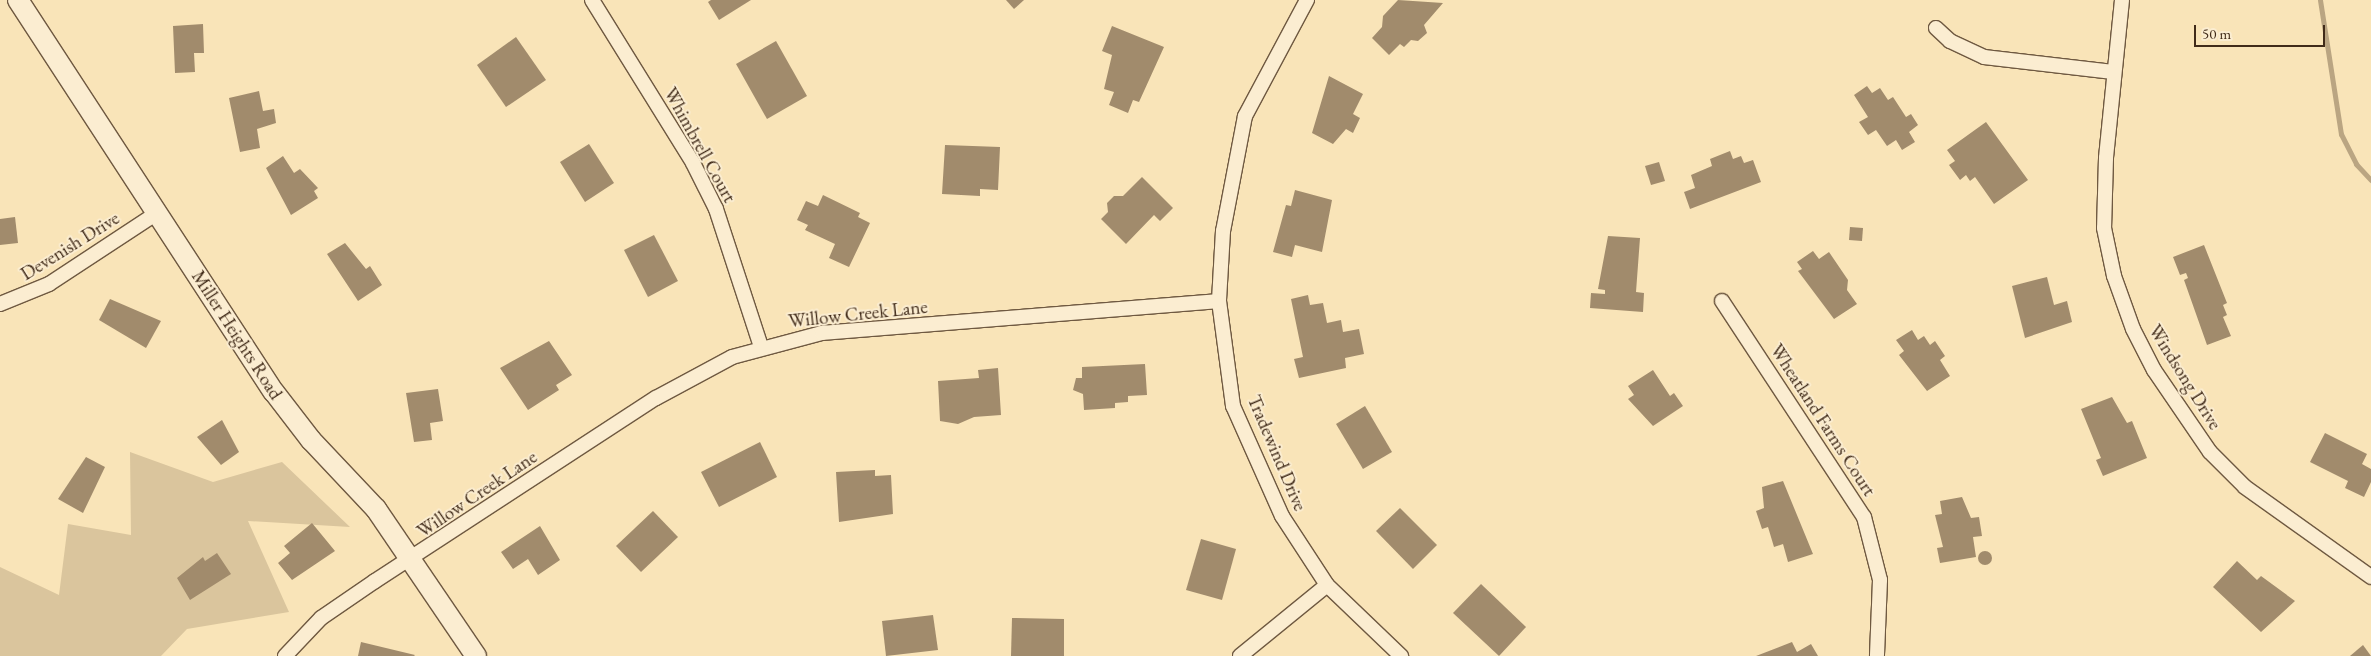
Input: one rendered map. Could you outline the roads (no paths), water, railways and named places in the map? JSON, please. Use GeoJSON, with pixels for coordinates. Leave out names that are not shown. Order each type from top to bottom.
{"type":"FeatureCollection","features":[{"type":"Feature","properties":{"kind":"street","name":"Miller Heights Road"},"geometry":{"type":"LineString","coordinates":[[18,0],[156,213],[292,417],[376,508],[476,656]]}},
{"type":"Feature","properties":{"kind":"street","name":"Whimbrell Court"},"geometry":{"type":"LineString","coordinates":[[592,0],[693,163],[716,209],[762,347]]}},
{"type":"Feature","properties":{"kind":"street","name":"Tradewind Drive"},"geometry":{"type":"LineString","coordinates":[[1307,0],[1245,116],[1223,231],[1219,301],[1233,406],[1282,516],[1328,585],[1401,656]]}},
{"type":"Feature","properties":{"kind":"street","name":"Windsong Drive"},"geometry":{"type":"LineString","coordinates":[[2122,0],[2113,72],[2104,228],[2114,276],[2141,346],[2183,416],[2245,487],[2371,577]]}},
{"type":"Feature","properties":{"kind":"street"},"geometry":{"type":"LineString","coordinates":[[1936,28],[1950,41],[1984,57],[2113,72]]}},
{"type":"Feature","properties":{"kind":"street","name":"Devenish Drive"},"geometry":{"type":"LineString","coordinates":[[0,304],[49,284],[156,213]]}},
{"type":"Feature","properties":{"kind":"street","name":"Willow Creek Lane"},"geometry":{"type":"LineString","coordinates":[[285,656],[321,618],[656,398],[691,377],[762,347],[822,333],[1219,301]]}},
{"type":"Feature","properties":{"kind":"street","name":"Wheatland Farms Court"},"geometry":{"type":"LineString","coordinates":[[1722,301],[1864,517],[1880,580],[1877,656]]}},
{"type":"Feature","properties":{"kind":"street"},"geometry":{"type":"LineString","coordinates":[[1240,656],[1328,585]]}},
{"type":"Feature","properties":{"kind":"waterway"},"geometry":{"type":"LineString","coordinates":[[2320,0],[2341,134],[2356,164],[2371,180]]}}]}
